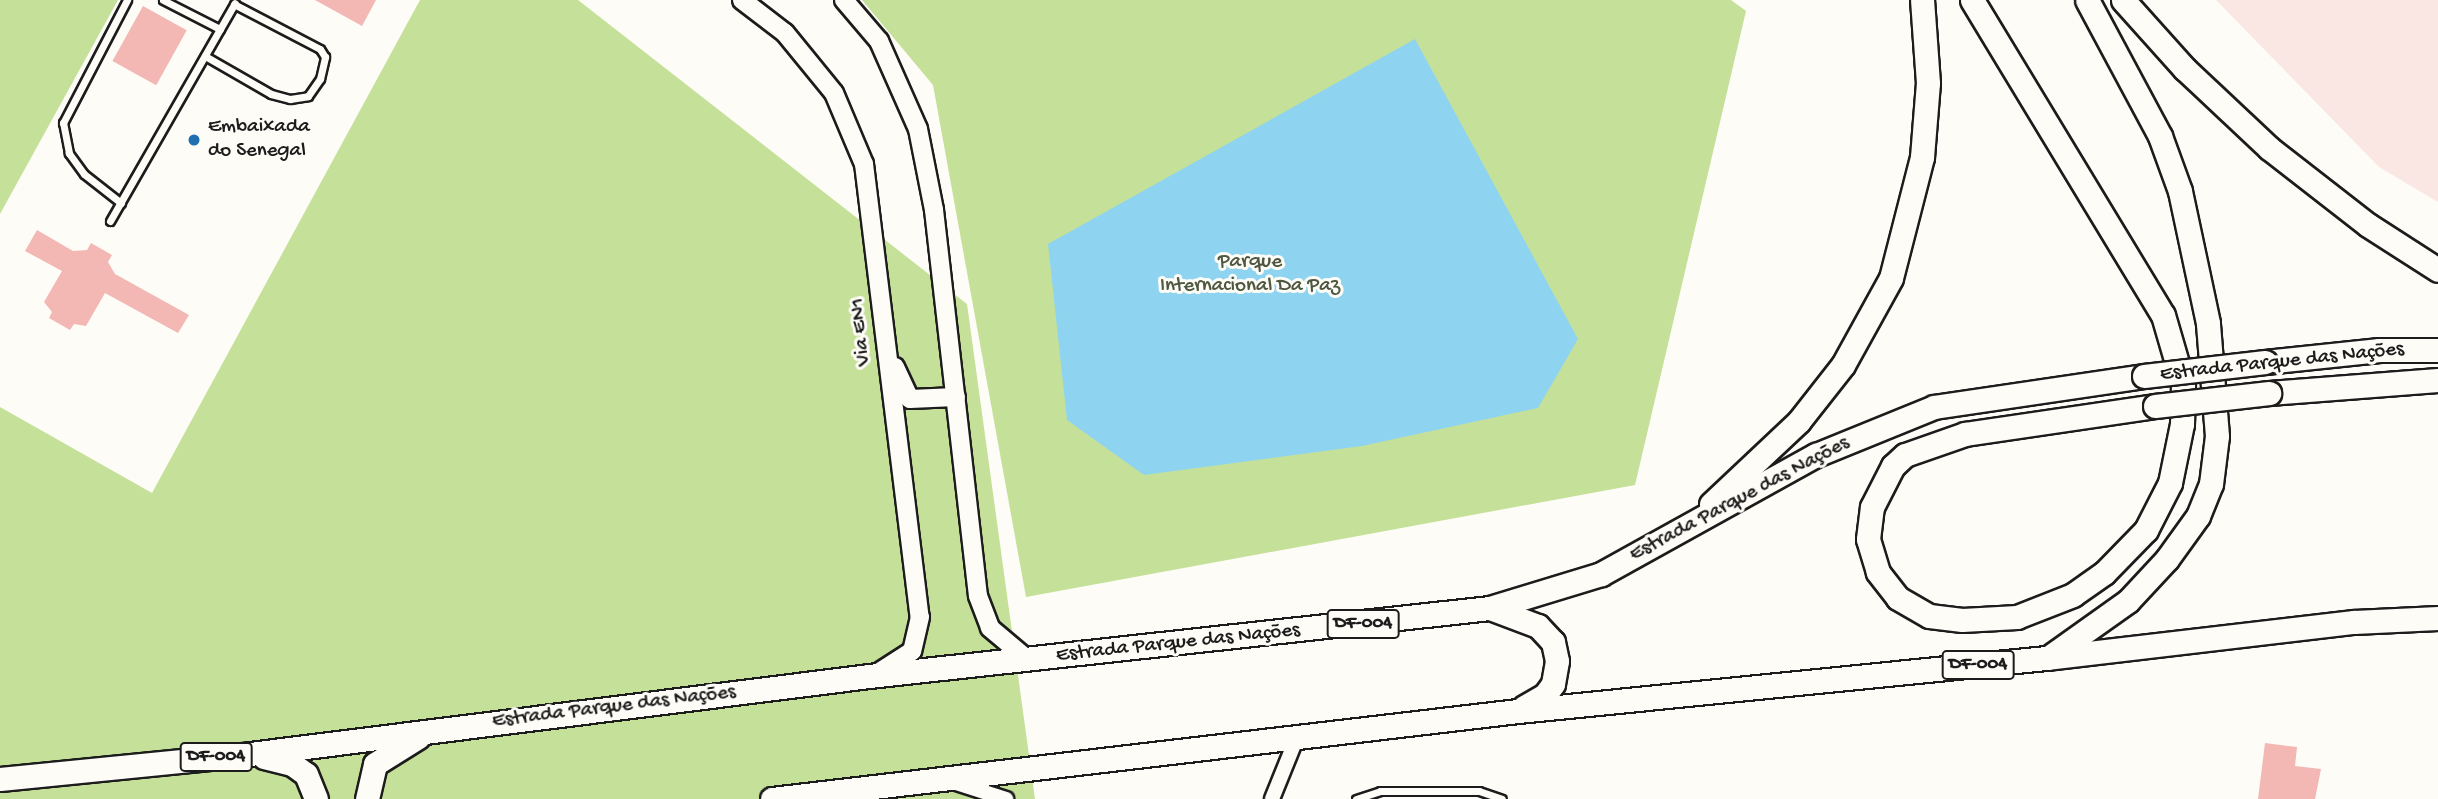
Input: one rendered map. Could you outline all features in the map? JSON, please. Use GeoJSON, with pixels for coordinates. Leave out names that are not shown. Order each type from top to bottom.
{"type":"FeatureCollection","features":[{"type":"Feature","properties":{"kind":"highway"},"geometry":{"type":"LineString","coordinates":[[1683,530],[1799,421],[1843,365],[1891,278],[1922,158],[1928,83],[1922,0]]}},
{"type":"Feature","properties":{"kind":"highway"},"geometry":{"type":"LineString","coordinates":[[1972,0],[2163,315],[2183,384],[2182,424],[2170,483],[2146,530],[2104,573],[2073,595],[2017,617],[1951,619],[1929,616],[1898,598],[1878,572],[1868,539],[1872,507],[1893,466],[1905,455],[1965,434],[2155,406],[2269,393],[2438,380]]}},
{"type":"Feature","properties":{"kind":"highway"},"geometry":{"type":"LineString","coordinates":[[2046,659],[2118,610],[2167,559],[2198,516],[2211,484],[2217,436],[2208,323],[2180,191],[2160,136],[2087,0]]}},
{"type":"Feature","properties":{"kind":"highway"},"geometry":{"type":"LineString","coordinates":[[2123,0],[2185,69],[2269,148],[2368,225],[2438,270]]}},
{"type":"Feature","properties":{"kind":"highway","name":"Estrada Parque das Nações"},"geometry":{"type":"LineString","coordinates":[[0,779],[250,754],[869,676],[1490,608],[1601,574],[1816,456],[1934,407],[2144,376],[2265,362],[2379,350],[2438,350]]}},
{"type":"Feature","properties":{"kind":"highway"},"geometry":{"type":"LineString","coordinates":[[1490,608],[1538,626],[1550,636],[1556,649],[1557,670],[1548,692],[1518,711]]}},
{"type":"Feature","properties":{"kind":"highway","name":"DF-004"},"geometry":{"type":"LineString","coordinates":[[772,799],[1518,711],[2046,659],[2354,622],[2438,618]]}},
{"type":"Feature","properties":{"kind":"highway"},"geometry":{"type":"LineString","coordinates":[[367,799],[375,764],[430,731]]}},
{"type":"Feature","properties":{"kind":"highway"},"geometry":{"type":"LineString","coordinates":[[250,754],[298,768],[313,785],[316,799]]}},
{"type":"Feature","properties":{"kind":"street","name":"Via EN1"},"geometry":{"type":"LineString","coordinates":[[742,0],[785,33],[834,93],[864,164],[920,626],[912,652],[869,676]]}},
{"type":"Feature","properties":{"kind":"street"},"geometry":{"type":"LineString","coordinates":[[844,0],[879,41],[918,129],[934,210],[978,596],[990,628],[1027,659]]}},
{"type":"Feature","properties":{"kind":"street"},"geometry":{"type":"LineString","coordinates":[[885,341],[910,399],[956,397]]}},
{"type":"Feature","properties":{"kind":"street"},"geometry":{"type":"LineString","coordinates":[[1272,799],[1297,737]]}},
{"type":"Feature","properties":{"kind":"street"},"geometry":{"type":"LineString","coordinates":[[945,779],[1006,799]]}},
{"type":"Feature","properties":{"kind":"lane"},"geometry":{"type":"LineString","coordinates":[[121,203],[97,187],[69,153],[63,123],[127,0]]}},
{"type":"Feature","properties":{"kind":"lane"},"geometry":{"type":"LineString","coordinates":[[163,0],[220,29]]}},
{"type":"Feature","properties":{"kind":"lane"},"geometry":{"type":"LineString","coordinates":[[110,221],[235,2],[320,49],[325,57],[320,79],[308,96],[290,99],[271,94],[205,56]]}},
{"type":"Feature","properties":{"kind":"lane"},"geometry":{"type":"LineString","coordinates":[[1356,799],[1380,791],[1479,791],[1502,799]]}},
{"type":"Feature","properties":{"kind":"shaded area"},"geometry":{"type":"Polygon","coordinates":[[[2216,0],[2438,0],[2438,202],[2379,167],[2216,0]]]}},
{"type":"Feature","properties":{"kind":"green space"},"geometry":{"type":"Polygon","coordinates":[[[0,0],[118,0],[0,214],[0,0]]]}},
{"type":"Feature","properties":{"kind":"green space"},"geometry":{"type":"Polygon","coordinates":[[[420,0],[578,0],[967,304],[1035,799],[0,799],[0,407],[152,493],[420,0]]]}},
{"type":"Feature","properties":{"kind":"green space","name":"Parque Internacional Da Paz"},"geometry":{"type":"Polygon","coordinates":[[[862,0],[1731,0],[1746,11],[1635,485],[1026,597],[933,85],[862,0]]]}},
{"type":"Feature","properties":{"kind":"water"},"geometry":{"type":"Polygon","coordinates":[[[1415,39],[1578,339],[1538,408],[1362,446],[1144,475],[1067,420],[1048,244],[1415,39]]]}},
{"type":"Feature","properties":{"kind":"building"},"geometry":{"type":"Polygon","coordinates":[[[315,0],[376,0],[362,26],[315,0]]]}},
{"type":"Feature","properties":{"kind":"building"},"geometry":{"type":"Polygon","coordinates":[[[143,6],[187,30],[156,85],[112,61],[143,6]]]}},
{"type":"Feature","properties":{"kind":"building"},"geometry":{"type":"Polygon","coordinates":[[[37,230],[73,251],[87,250],[91,243],[112,255],[108,262],[115,274],[189,315],[178,333],[105,293],[86,326],[74,324],[70,330],[49,318],[52,312],[44,302],[62,271],[25,251],[37,230]]]}},
{"type":"Feature","properties":{"kind":"building"},"geometry":{"type":"Polygon","coordinates":[[[2265,743],[2297,747],[2295,766],[2321,769],[2315,799],[2258,799],[2265,743]]]}},
{"type":"Feature","properties":{"kind":"place","name":"Embaixada do Senegal"},"geometry":{"type":"Point","coordinates":[194,140]}}]}
